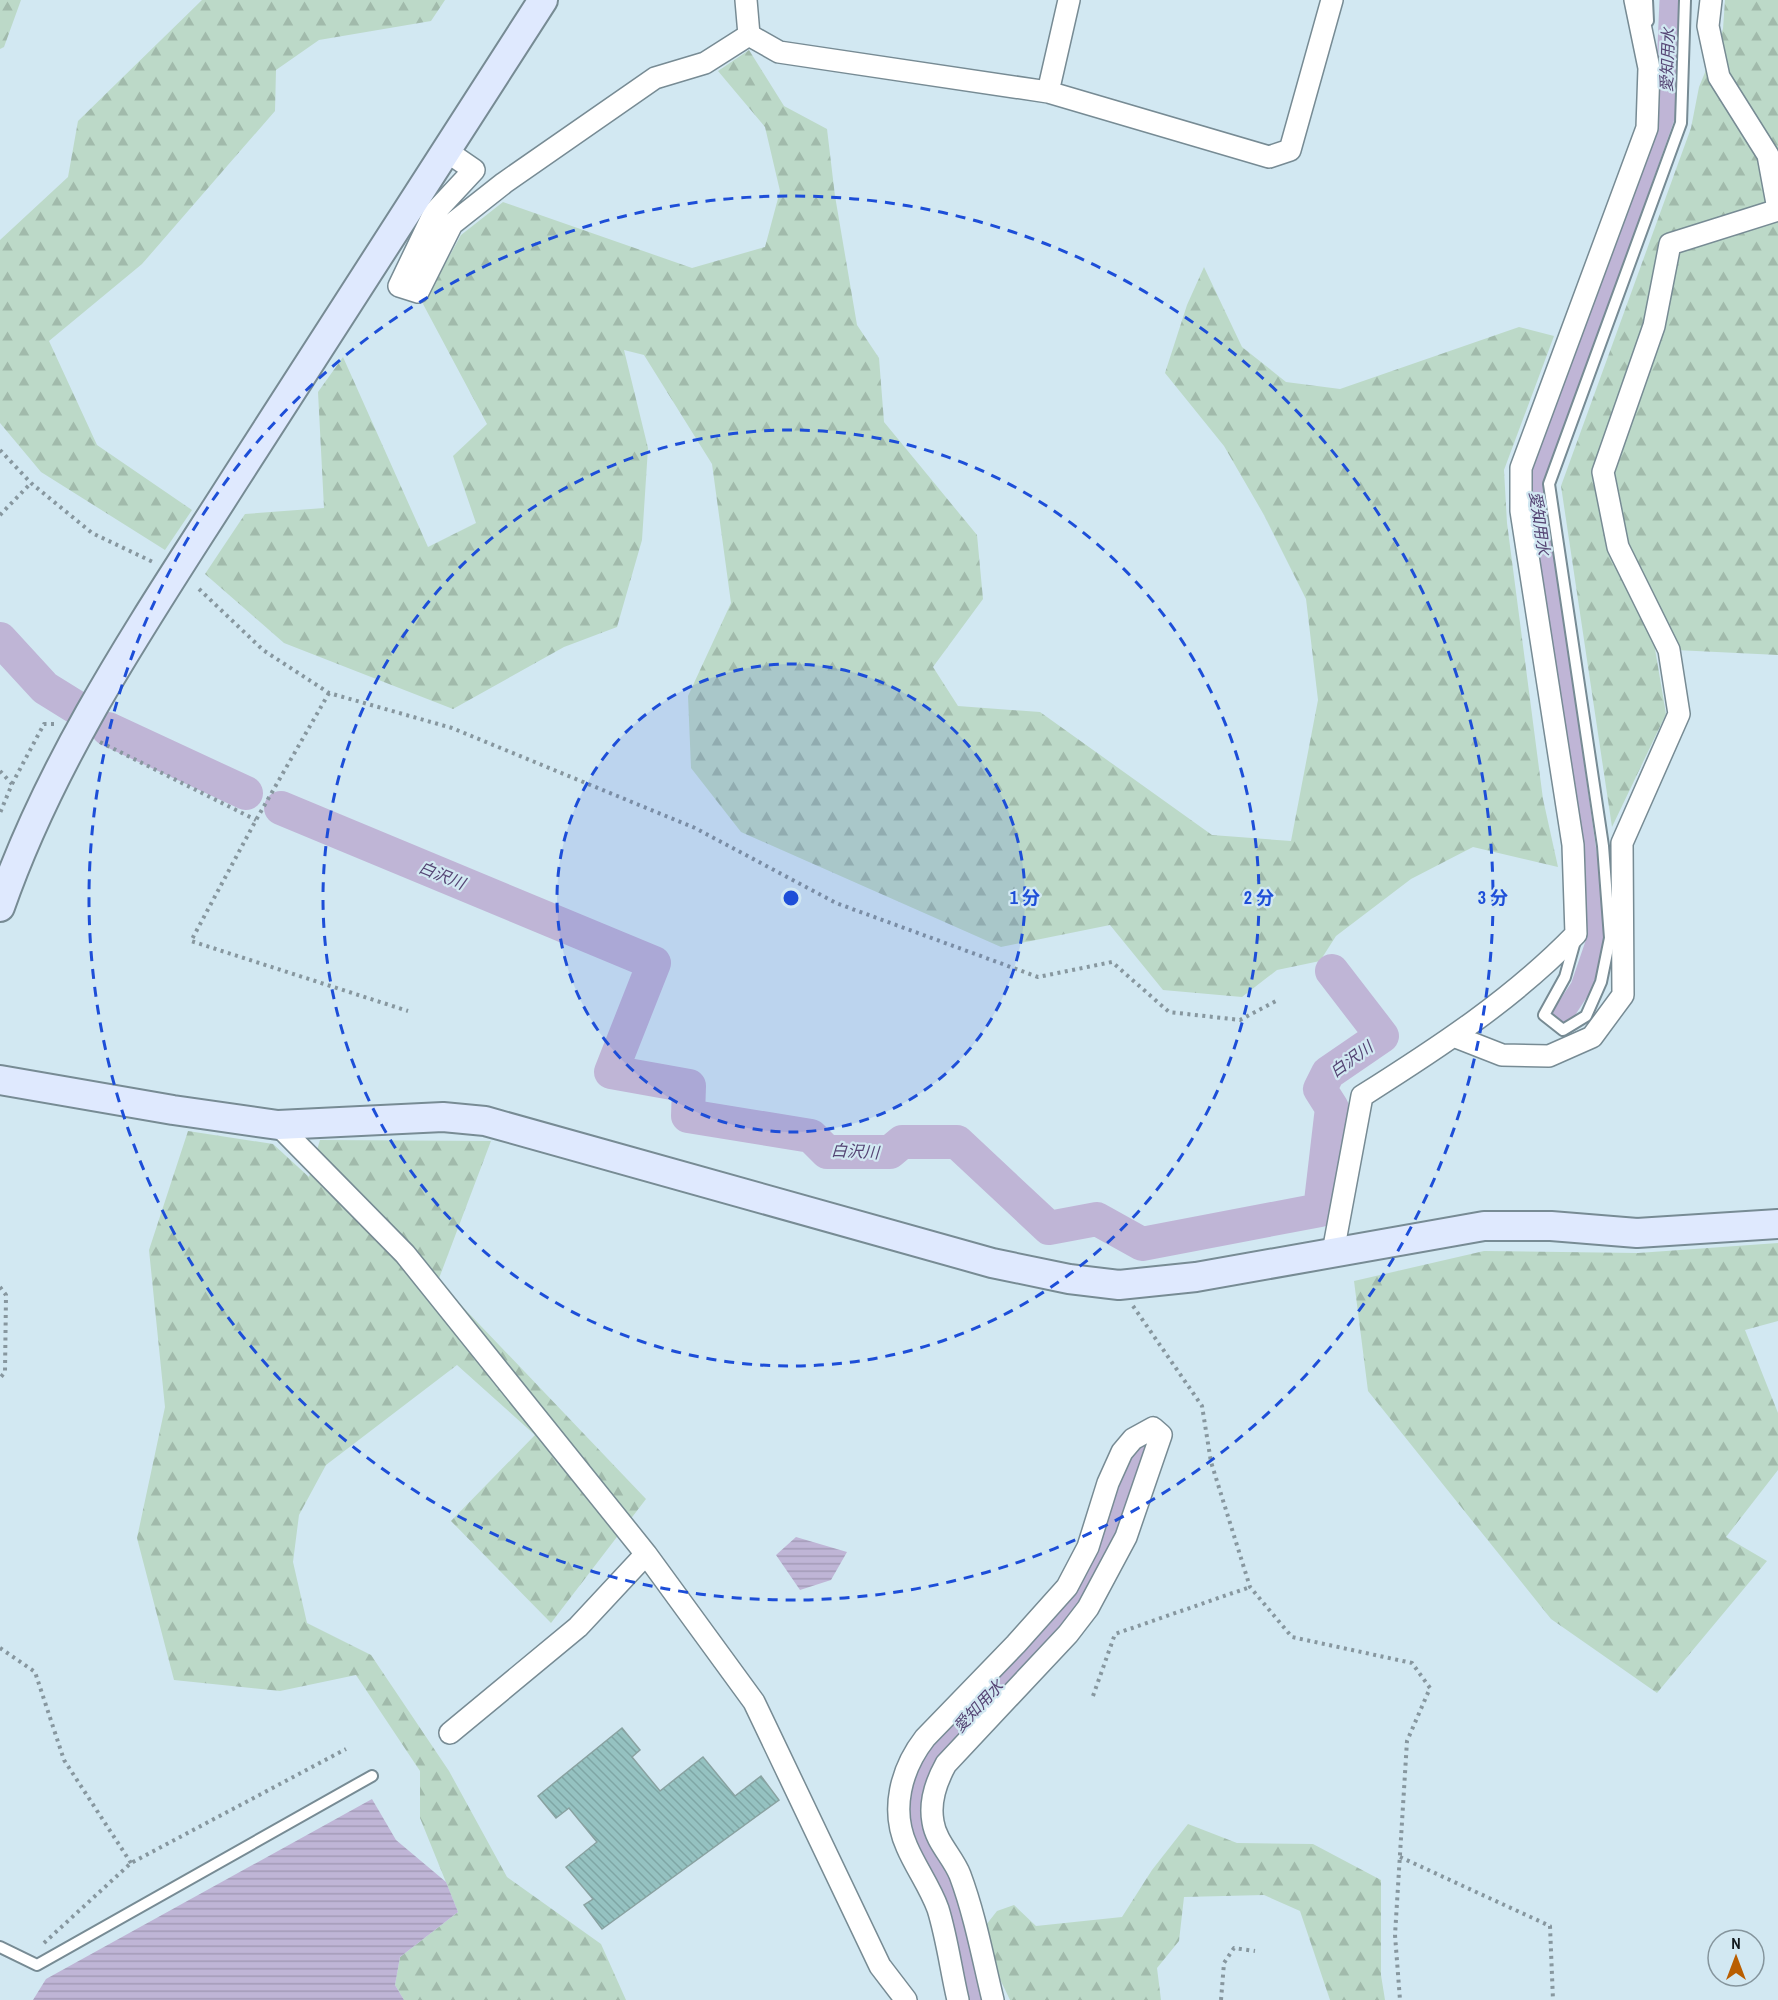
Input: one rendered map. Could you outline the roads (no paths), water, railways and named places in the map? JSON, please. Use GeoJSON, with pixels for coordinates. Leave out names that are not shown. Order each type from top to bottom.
{"type":"FeatureCollection","features":[{"type":"Feature","properties":{"kind":"street"},"geometry":{"type":"LineString","coordinates":[[0,907],[39,814],[74,741],[100,695],[445,150],[543,0]]}},
{"type":"Feature","properties":{"kind":"street"},"geometry":{"type":"LineString","coordinates":[[746,0],[749,35]]}},
{"type":"Feature","properties":{"kind":"street"},"geometry":{"type":"LineString","coordinates":[[1048,92],[1069,0]]}},
{"type":"Feature","properties":{"kind":"street"},"geometry":{"type":"LineString","coordinates":[[749,35],[779,52],[1048,92],[1269,157],[1290,150],[1332,0]]}},
{"type":"Feature","properties":{"kind":"street"},"geometry":{"type":"LineString","coordinates":[[1333,1252],[1362,1096],[1456,1037],[1554,957],[1576,934],[1573,845],[1521,511],[1521,468],[1647,128],[1649,68],[1635,0]]}},
{"type":"Feature","properties":{"kind":"street"},"geometry":{"type":"LineString","coordinates":[[1456,1037],[1502,1055],[1549,1056],[1592,1037],[1623,994],[1622,843],[1679,714],[1669,650],[1618,547],[1604,472],[1654,326],[1670,243],[1778,209],[1768,154],[1719,77],[1708,26],[1711,0]]}},
{"type":"Feature","properties":{"kind":"street"},"geometry":{"type":"LineString","coordinates":[[445,150],[474,170],[434,213],[399,286],[418,292],[452,224],[487,196],[655,78],[705,63],[749,35]]}},
{"type":"Feature","properties":{"kind":"street"},"geometry":{"type":"LineString","coordinates":[[0,1080],[173,1110],[278,1125],[443,1117],[485,1120],[992,1263],[1069,1279],[1119,1285],[1196,1277],[1484,1226],[1551,1226],[1637,1233],[1778,1224]]}},
{"type":"Feature","properties":{"kind":"street"},"geometry":{"type":"LineString","coordinates":[[278,1125],[405,1254],[646,1554],[754,1702],[880,1966],[906,2000]]}},
{"type":"Feature","properties":{"kind":"street"},"geometry":{"type":"LineString","coordinates":[[958,2000],[938,1911],[901,1832],[899,1797],[904,1774],[914,1753],[926,1738],[1067,1587],[1088,1547],[1108,1483],[1122,1452],[1133,1439],[1153,1428],[1161,1435],[1154,1459],[1126,1538],[1093,1599],[1068,1634],[946,1764],[936,1781],[932,1801],[933,1822],[938,1837],[959,1872],[968,1898],[993,2000]]}},
{"type":"Feature","properties":{"kind":"street"},"geometry":{"type":"LineString","coordinates":[[450,1733],[578,1628],[646,1554]]}},
{"type":"Feature","properties":{"kind":"lane"},"geometry":{"type":"LineString","coordinates":[[1647,0],[1649,68]]}},
{"type":"Feature","properties":{"kind":"lane"},"geometry":{"type":"LineString","coordinates":[[1576,934],[1565,977],[1544,1015],[1563,1030],[1586,1016],[1601,982],[1610,938],[1604,846],[1549,484],[1681,123],[1685,0]]}},
{"type":"Feature","properties":{"kind":"lane"},"geometry":{"type":"LineString","coordinates":[[0,1947],[37,1965],[372,1776]]}},
{"type":"Feature","properties":{"kind":"waterway","name":"愛知用水"},"geometry":{"type":"LineString","coordinates":[[1560,1019],[1581,987],[1598,937],[1534,484],[1665,115],[1670,0]]}},
{"type":"Feature","properties":{"kind":"waterway","name":"白沢川"},"geometry":{"type":"LineString","coordinates":[[0,639],[45,688],[74,706]]}},
{"type":"Feature","properties":{"kind":"waterway","name":"白沢川"},"geometry":{"type":"LineString","coordinates":[[108,729],[246,793]]}},
{"type":"Feature","properties":{"kind":"waterway","name":"白沢川"},"geometry":{"type":"LineString","coordinates":[[281,808],[654,963],[611,1072],[689,1086],[688,1116],[811,1136],[827,1152],[890,1152],[902,1142],[957,1142],[1049,1228],[1097,1219],[1142,1244],[1320,1210],[1332,1108],[1320,1089],[1328,1073],[1382,1036],[1332,971]]}},
{"type":"Feature","properties":{"kind":"waterway","name":"愛知用水"},"geometry":{"type":"LineString","coordinates":[[974,2000],[949,1897],[917,1835],[912,1808],[917,1780],[927,1761],[965,1717],[1047,1632],[1083,1586],[1107,1537],[1131,1464],[1154,1435]]}}]}
